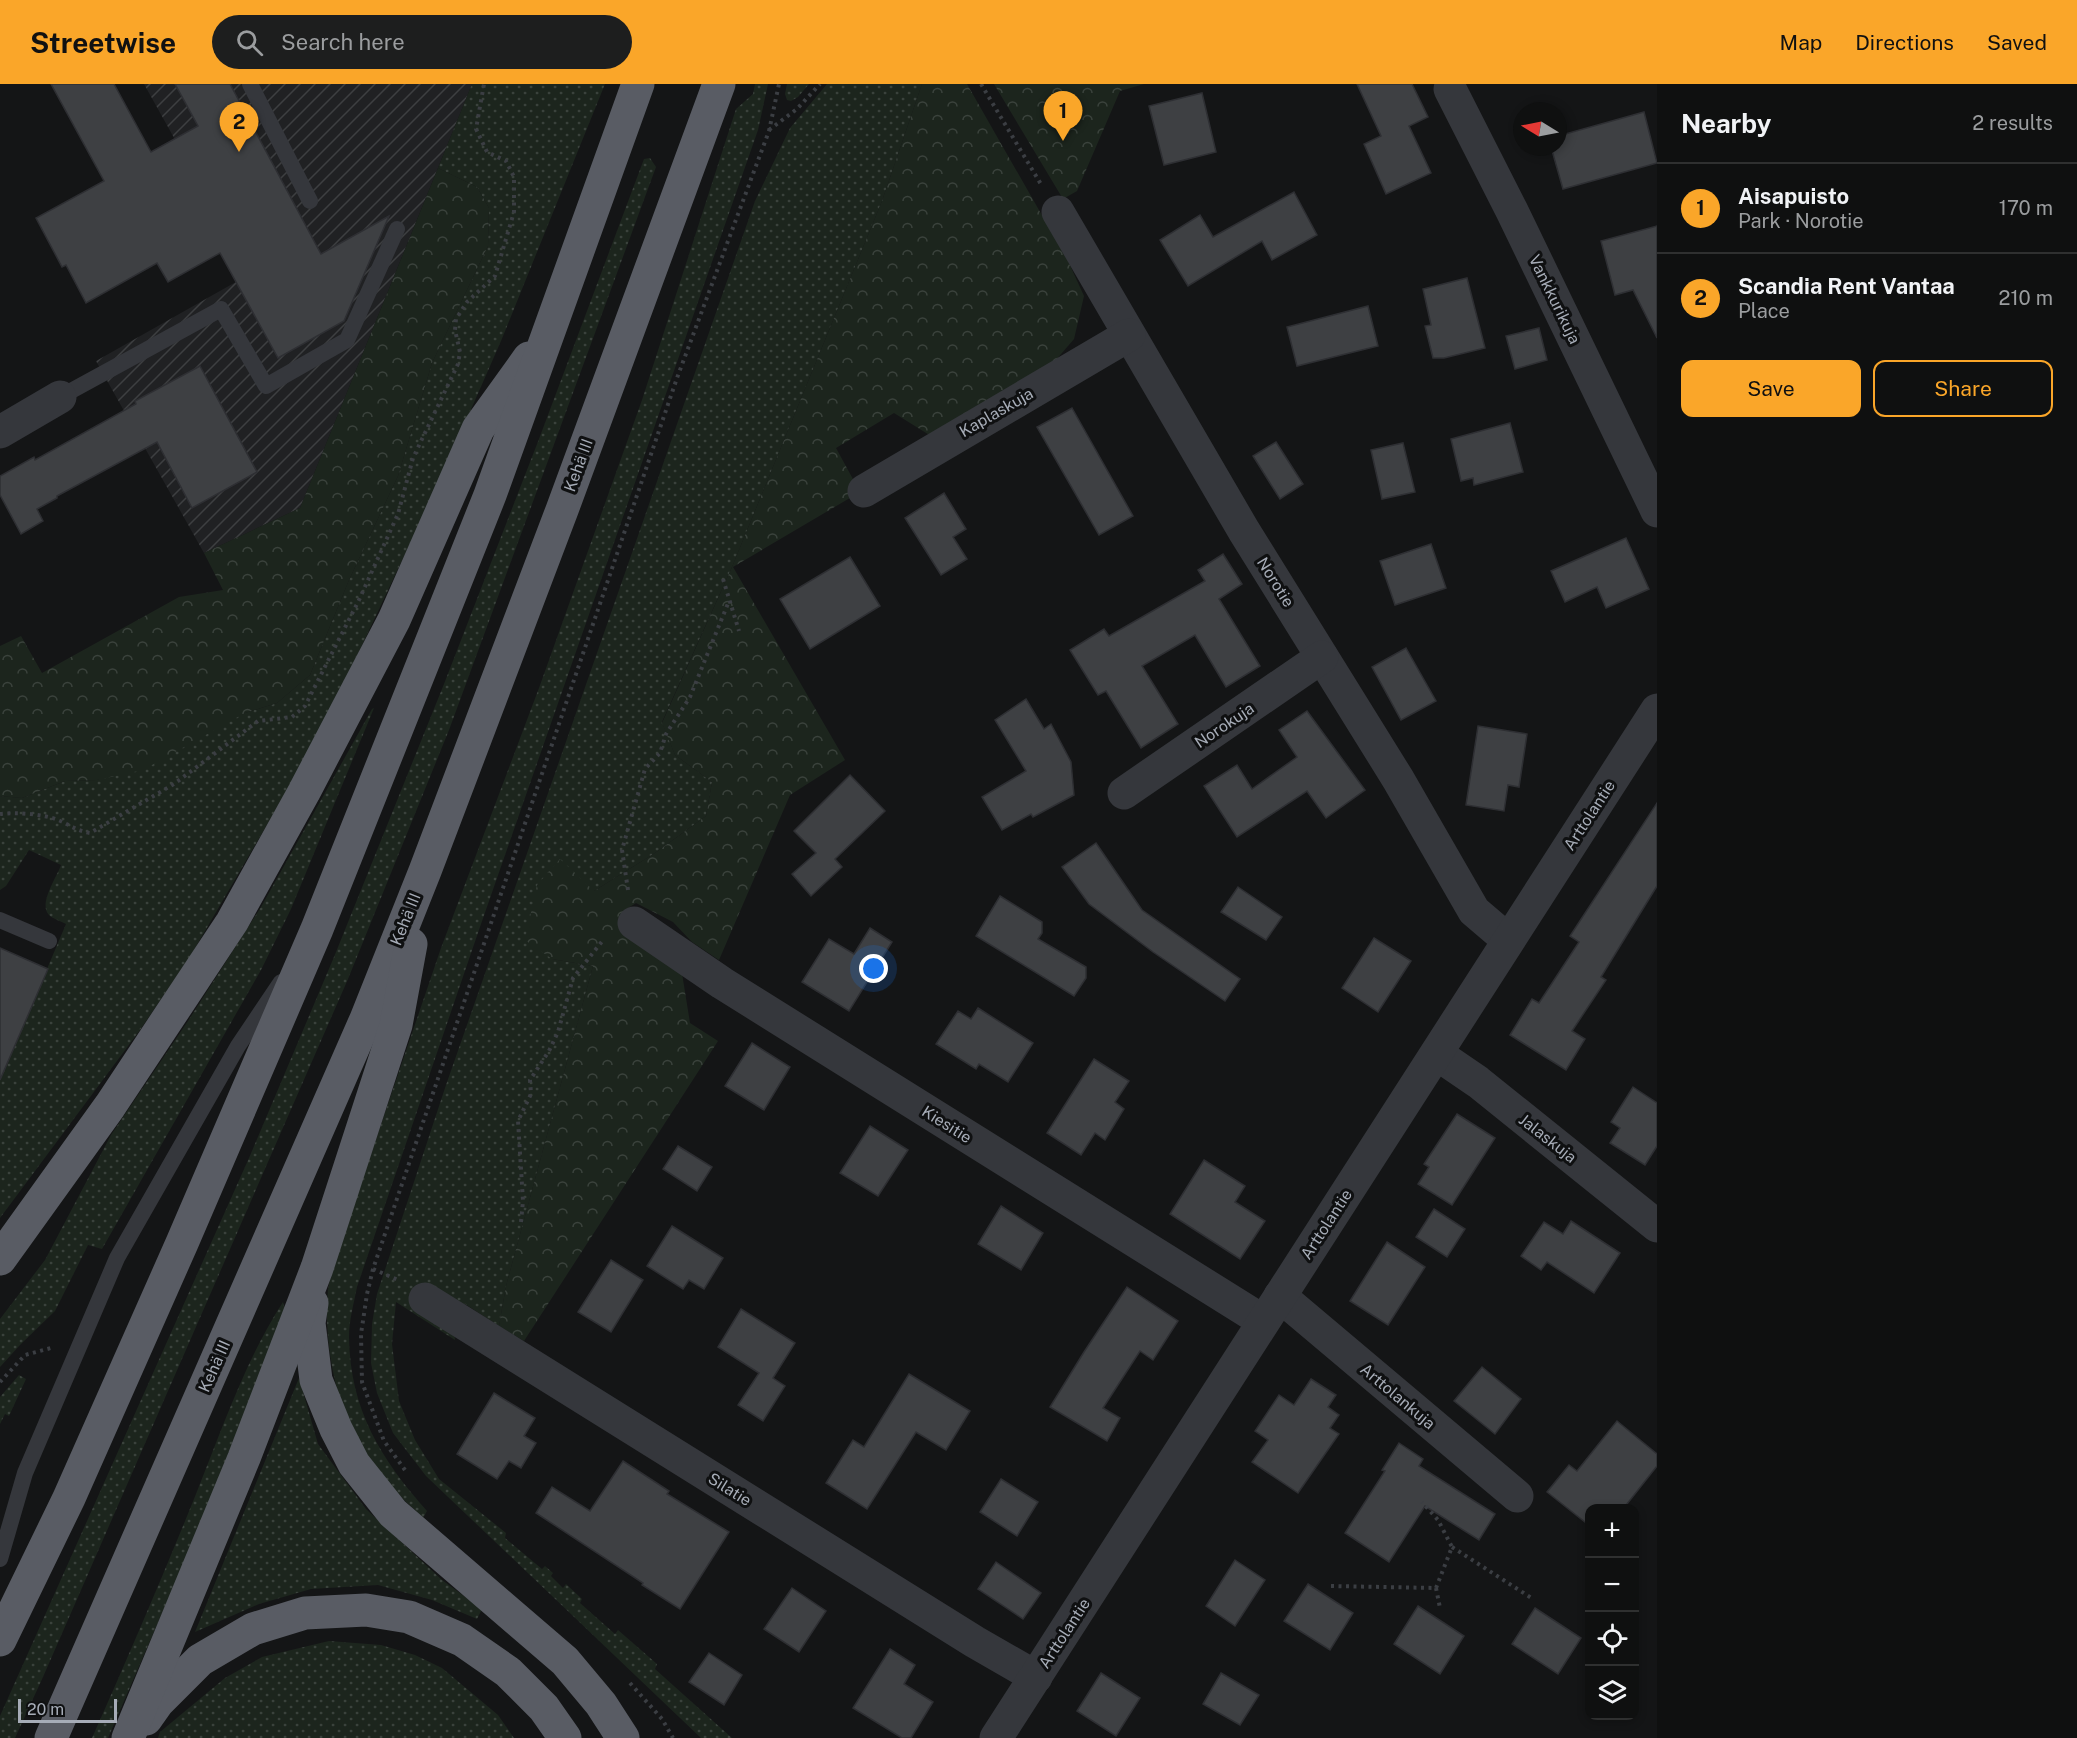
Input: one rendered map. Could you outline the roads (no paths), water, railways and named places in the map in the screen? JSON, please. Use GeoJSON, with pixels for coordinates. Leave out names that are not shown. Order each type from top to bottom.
{"type":"FeatureCollection","features":[{"type":"Feature","properties":{"kind":"highway"},"geometry":{"type":"LineString","coordinates":[[0,1640],[74,1487],[182,1243],[316,929],[490,495],[638,84]]}},
{"type":"Feature","properties":{"kind":"highway","name":"Kehä III"},"geometry":{"type":"LineString","coordinates":[[51,1738],[361,1030],[425,871],[562,510],[718,84]]}},
{"type":"Feature","properties":{"kind":"highway"},"geometry":{"type":"LineString","coordinates":[[0,1259],[110,1106],[232,922],[304,792],[394,620],[478,429],[554,322]]}},
{"type":"Feature","properties":{"kind":"highway"},"geometry":{"type":"LineString","coordinates":[[128,1738],[244,1458],[317,1268],[396,1025],[425,871]]}},
{"type":"Feature","properties":{"kind":"highway"},"geometry":{"type":"LineString","coordinates":[[317,1268],[309,1323],[316,1380],[336,1429],[354,1464],[393,1514],[565,1661],[601,1704],[623,1738]]}},
{"type":"Feature","properties":{"kind":"highway"},"geometry":{"type":"LineString","coordinates":[[133,1738],[158,1702],[200,1660],[253,1629],[305,1613],[366,1610],[409,1617],[462,1640],[508,1672],[544,1708],[565,1738]]}},
{"type":"Feature","properties":{"kind":"street","name":"Vankkurikuja"},"geometry":{"type":"LineString","coordinates":[[1450,89],[1512,211],[1657,511]]}},
{"type":"Feature","properties":{"kind":"street","name":"Norotie"},"geometry":{"type":"LineString","coordinates":[[1058,212],[1244,531],[1398,779],[1474,911],[1488,925],[1509,940]]}},
{"type":"Feature","properties":{"kind":"street","name":"Kaplaskuja"},"geometry":{"type":"LineString","coordinates":[[864,491],[1129,335]]}},
{"type":"Feature","properties":{"kind":"street"},"geometry":{"type":"LineString","coordinates":[[0,432],[60,397]]}},
{"type":"Feature","properties":{"kind":"street","name":"Norokuja"},"geometry":{"type":"LineString","coordinates":[[1124,793],[1322,657]]}},
{"type":"Feature","properties":{"kind":"street","name":"Arttolantie"},"geometry":{"type":"LineString","coordinates":[[996,1738],[1657,710]]}},
{"type":"Feature","properties":{"kind":"street","name":"Kiesitie"},"geometry":{"type":"LineString","coordinates":[[634,923],[742,996],[1271,1308]]}},
{"type":"Feature","properties":{"kind":"street","name":"Jalaskuja"},"geometry":{"type":"LineString","coordinates":[[1437,1054],[1478,1082],[1655,1219]]}},
{"type":"Feature","properties":{"kind":"street","name":"Silatie"},"geometry":{"type":"LineString","coordinates":[[425,1299],[975,1642],[1036,1677]]}},
{"type":"Feature","properties":{"kind":"street","name":"Arttolankuja"},"geometry":{"type":"LineString","coordinates":[[1271,1308],[1517,1496]]}},
{"type":"Feature","properties":{"kind":"lane"},"geometry":{"type":"LineString","coordinates":[[250,84],[310,201]]}},
{"type":"Feature","properties":{"kind":"lane"},"geometry":{"type":"LineString","coordinates":[[60,397],[221,309],[266,386],[347,340],[397,230]]}},
{"type":"Feature","properties":{"kind":"lane"},"geometry":{"type":"LineString","coordinates":[[0,920],[49,941]]}},
{"type":"Feature","properties":{"kind":"lane"},"geometry":{"type":"LineString","coordinates":[[0,1558],[25,1473],[117,1258],[238,1046],[316,929]]}},
{"type":"Feature","properties":{"kind":"place","name":"Aisapuisto"},"geometry":{"type":"Point","coordinates":[1063,141]}},
{"type":"Feature","properties":{"kind":"place","name":"Scandia Rent Vantaa"},"geometry":{"type":"Point","coordinates":[239,152]}}]}
